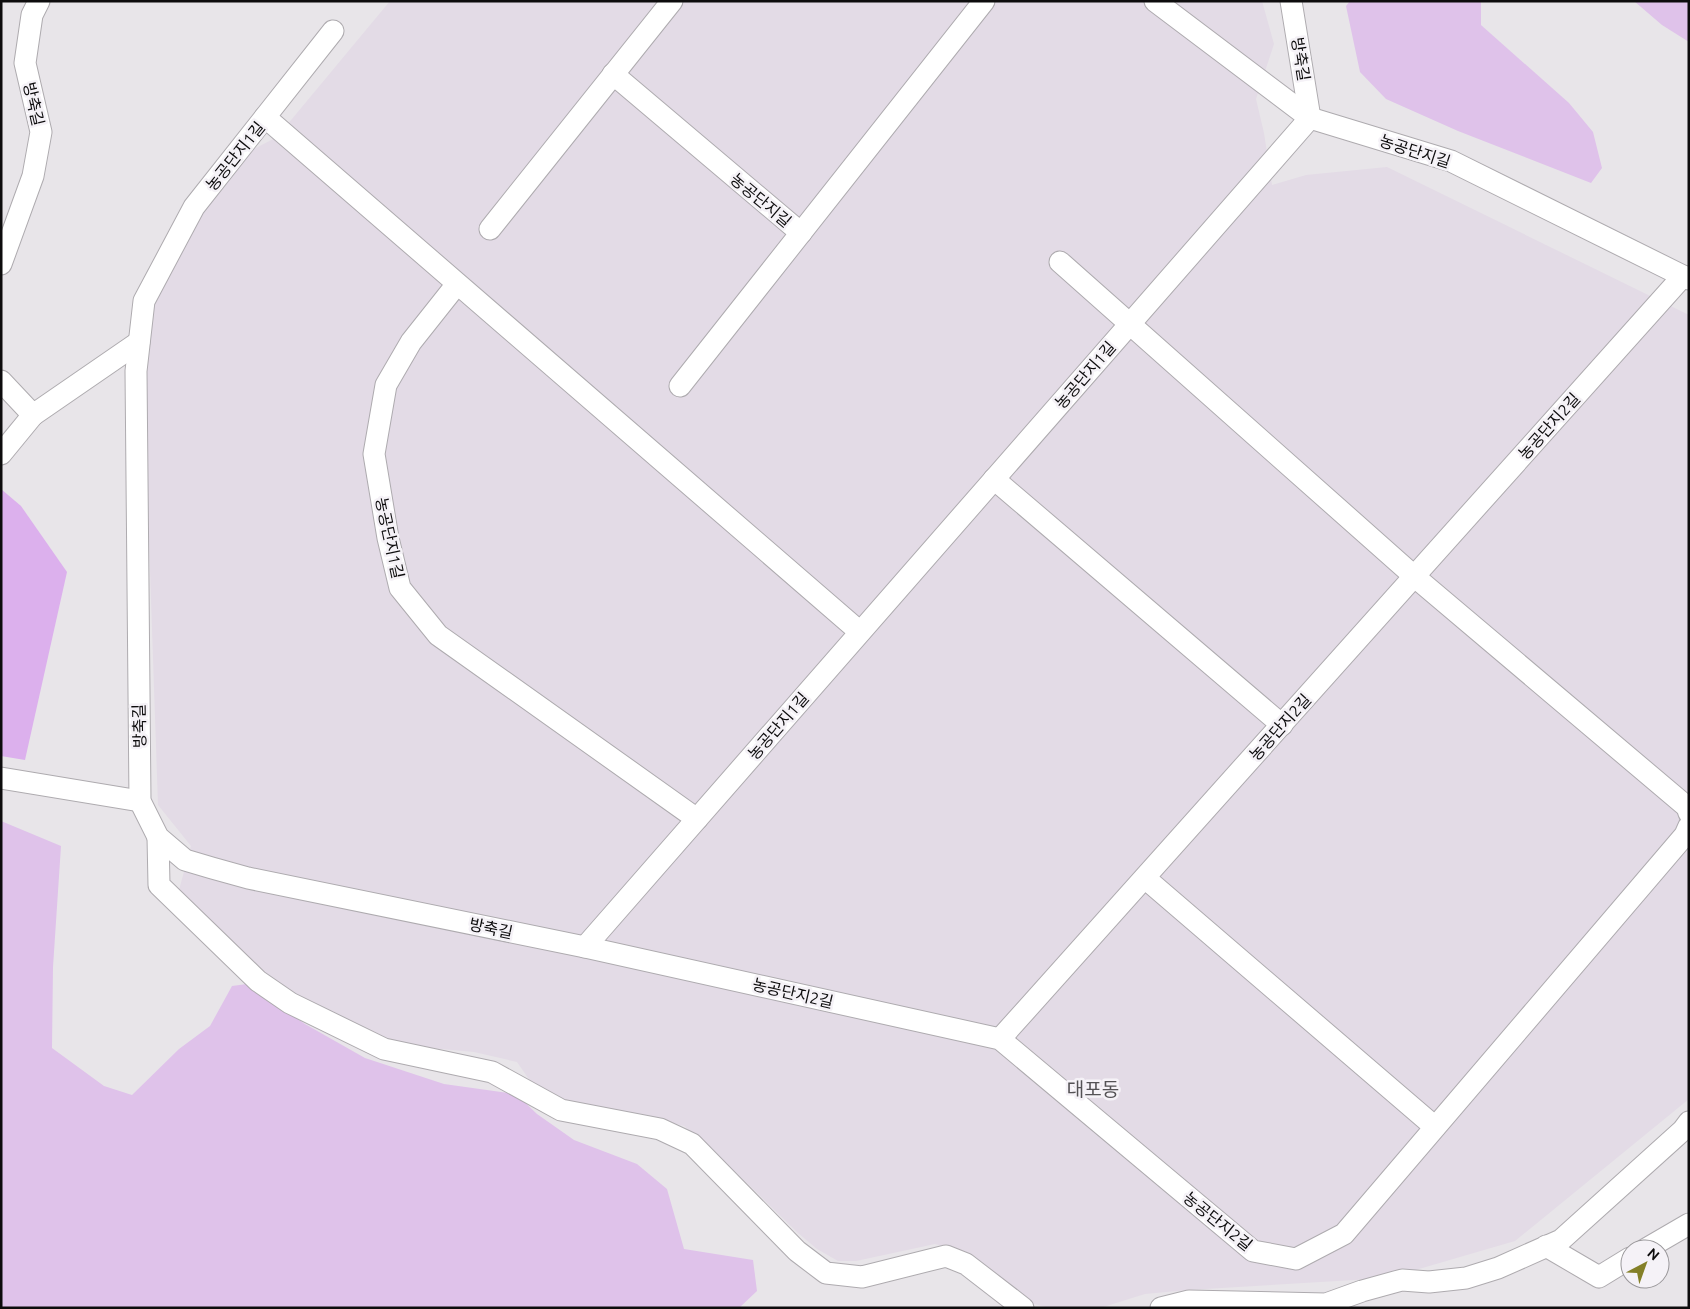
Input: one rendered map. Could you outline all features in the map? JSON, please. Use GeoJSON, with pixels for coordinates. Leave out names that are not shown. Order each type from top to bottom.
{"type":"FeatureCollection","features":[{"type":"Feature","properties":{"kind":"street","name":"방축길"},"geometry":{"type":"LineString","coordinates":[[1,264],[33,176],[41,132],[25,63],[32,15],[39,1]]}},
{"type":"Feature","properties":{"kind":"street"},"geometry":{"type":"LineString","coordinates":[[490,229],[672,1]]}},
{"type":"Feature","properties":{"kind":"street","name":"농공단지길"},"geometry":{"type":"LineString","coordinates":[[614,74],[801,233],[984,1]]}},
{"type":"Feature","properties":{"kind":"street","name":"농공단지길"},"geometry":{"type":"LineString","coordinates":[[1155,1],[1310,118],[1451,162],[1686,278]]}},
{"type":"Feature","properties":{"kind":"street","name":"방축길"},"geometry":{"type":"LineString","coordinates":[[1291,1],[1310,118]]}},
{"type":"Feature","properties":{"kind":"street"},"geometry":{"type":"LineString","coordinates":[[265,118],[333,31]]}},
{"type":"Feature","properties":{"kind":"street","name":"농공단지1길"},"geometry":{"type":"LineString","coordinates":[[139,342],[144,301],[194,207],[265,118],[860,632]]}},
{"type":"Feature","properties":{"kind":"street","name":"농공단지1길"},"geometry":{"type":"LineString","coordinates":[[585,947],[1310,118]]}},
{"type":"Feature","properties":{"kind":"street"},"geometry":{"type":"LineString","coordinates":[[680,386],[801,233]]}},
{"type":"Feature","properties":{"kind":"street"},"geometry":{"type":"LineString","coordinates":[[1060,262],[1415,576],[1680,800],[1687,807],[1689,813]]}},
{"type":"Feature","properties":{"kind":"street","name":"농공단지2길"},"geometry":{"type":"LineString","coordinates":[[1000,1039],[1415,576],[1686,278]]}},
{"type":"Feature","properties":{"kind":"street","name":"농공단지1길"},"geometry":{"type":"LineString","coordinates":[[457,284],[411,342],[386,385],[374,454],[388,538],[400,588],[438,634],[697,819]]}},
{"type":"Feature","properties":{"kind":"street","name":"방축길"},"geometry":{"type":"LineString","coordinates":[[139,342],[136,370],[140,801],[158,837],[185,860],[248,878],[585,947]]}},
{"type":"Feature","properties":{"kind":"street"},"geometry":{"type":"LineString","coordinates":[[1,454],[33,415],[139,342]]}},
{"type":"Feature","properties":{"kind":"street"},"geometry":{"type":"LineString","coordinates":[[1,381],[33,415]]}},
{"type":"Feature","properties":{"kind":"street"},"geometry":{"type":"LineString","coordinates":[[994,479],[1282,725]]}},
{"type":"Feature","properties":{"kind":"street"},"geometry":{"type":"LineString","coordinates":[[1,778],[140,801]]}},
{"type":"Feature","properties":{"kind":"street","name":"농공단지2길"},"geometry":{"type":"LineString","coordinates":[[585,947],[1000,1039],[1253,1251],[1296,1259],[1344,1234],[1685,835],[1689,826]]}},
{"type":"Feature","properties":{"kind":"street"},"geometry":{"type":"LineString","coordinates":[[158,837],[159,885],[258,981],[290,1003],[384,1049],[492,1072],[561,1110],[660,1129],[692,1144],[797,1251],[826,1273],[862,1277],[946,1256],[966,1264],[1023,1308]]}},
{"type":"Feature","properties":{"kind":"street"},"geometry":{"type":"LineString","coordinates":[[1145,878],[1435,1127]]}},
{"type":"Feature","properties":{"kind":"street"},"geometry":{"type":"LineString","coordinates":[[1161,1308],[1189,1301],[1326,1304],[1362,1291],[1402,1280],[1429,1282],[1466,1278],[1498,1268],[1561,1240],[1683,1130],[1689,1122]]}},
{"type":"Feature","properties":{"kind":"street"},"geometry":{"type":"LineString","coordinates":[[1663,1239],[1689,1224]]}},
{"type":"Feature","properties":{"kind":"street"},"geometry":{"type":"LineString","coordinates":[[1546,1246],[1599,1277],[1620,1264]]}},
{"type":"Feature","properties":{"kind":"shaded area"},"geometry":{"type":"Polygon","coordinates":[[[390,1],[1262,1],[1274,44],[1256,99],[1264,133],[1272,185],[1306,175],[1387,167],[1689,315],[1689,1099],[1515,1241],[1388,1278],[1188,1290],[1145,1294],[1100,1308],[1050,1308],[1026,1302],[949,1248],[935,1244],[856,1261],[838,1261],[817,1249],[798,1233],[716,1153],[684,1126],[654,1118],[565,1106],[535,1088],[517,1062],[474,1052],[387,1044],[291,997],[258,971],[179,890],[191,846],[158,805],[144,394],[151,305],[195,216],[250,151],[277,137],[390,1]]]}},
{"type":"Feature","properties":{"kind":"shaded area"},"geometry":{"type":"Polygon","coordinates":[[[1350,1],[1481,1],[1481,25],[1569,103],[1593,132],[1602,168],[1591,183],[1458,131],[1386,99],[1360,72],[1346,6],[1350,1]]]}},
{"type":"Feature","properties":{"kind":"shaded area"},"geometry":{"type":"Polygon","coordinates":[[[1634,1],[1689,1],[1689,42],[1662,25],[1634,1]]]}},
{"type":"Feature","properties":{"kind":"shaded area"},"geometry":{"type":"Polygon","coordinates":[[[1,489],[21,506],[67,572],[25,760],[1,756],[1,489]]]}},
{"type":"Feature","properties":{"kind":"shaded area"},"geometry":{"type":"Polygon","coordinates":[[[1,821],[61,846],[53,967],[52,1048],[104,1086],[132,1095],[179,1049],[210,1026],[232,986],[247,984],[305,1024],[365,1058],[444,1084],[516,1094],[537,1114],[574,1140],[637,1164],[667,1189],[684,1249],[753,1260],[757,1291],[739,1308],[1,1308],[1,821]]]}},
{"type":"Feature","properties":{"kind":"district","name":"대포동"},"geometry":{"type":"Point","coordinates":[1093,1089]}}]}
